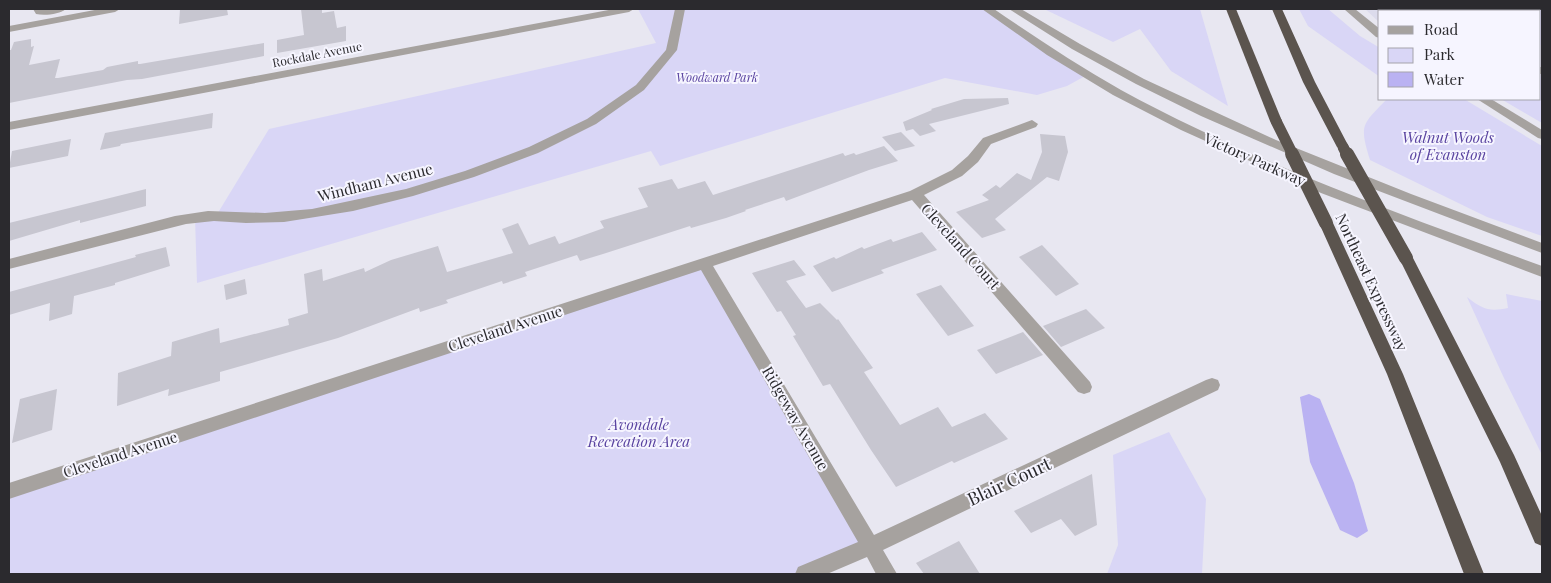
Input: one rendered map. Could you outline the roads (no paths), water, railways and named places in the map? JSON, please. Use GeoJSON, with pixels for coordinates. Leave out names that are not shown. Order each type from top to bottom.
{"type":"FeatureCollection","features":[{"type":"Feature","properties":{"kind":"highway","name":"Northeast Expressway"},"geometry":{"type":"LineString","coordinates":[[1231,9],[1276,122],[1326,223],[1396,374],[1474,574]]}},
{"type":"Feature","properties":{"kind":"highway"},"geometry":{"type":"LineString","coordinates":[[1277,9],[1309,82],[1342,147],[1406,258],[1508,460],[1542,537]]}},
{"type":"Feature","properties":{"kind":"street"},"geometry":{"type":"LineString","coordinates":[[38,9],[40,12],[63,9]]}},
{"type":"Feature","properties":{"kind":"street"},"geometry":{"type":"LineString","coordinates":[[9,30],[115,9]]}},
{"type":"Feature","properties":{"kind":"street","name":"Rockdale Avenue"},"geometry":{"type":"LineString","coordinates":[[13,125],[629,9]]}},
{"type":"Feature","properties":{"kind":"street","name":"Windham Avenue"},"geometry":{"type":"LineString","coordinates":[[9,264],[187,219],[216,216],[270,218],[342,209],[474,172],[514,158],[584,126],[608,112],[648,80],[669,54],[677,37],[682,22],[680,9]]}},
{"type":"Feature","properties":{"kind":"street","name":"Victory Parkway"},"geometry":{"type":"LineString","coordinates":[[987,9],[1087,75],[1183,128],[1316,186],[1542,272]]}},
{"type":"Feature","properties":{"kind":"street","name":"Victory Parkway"},"geometry":{"type":"LineString","coordinates":[[1014,9],[1114,67],[1185,104],[1251,134],[1435,208],[1542,248]]}},
{"type":"Feature","properties":{"kind":"street"},"geometry":{"type":"LineString","coordinates":[[1350,9],[1378,34]]}},
{"type":"Feature","properties":{"kind":"street"},"geometry":{"type":"LineString","coordinates":[[1485,100],[1542,135]]}},
{"type":"Feature","properties":{"kind":"street","name":"Cleveland Avenue"},"geometry":{"type":"LineString","coordinates":[[9,491],[914,194],[957,173],[973,160],[987,142],[1032,124]]}},
{"type":"Feature","properties":{"kind":"street"},"geometry":{"type":"LineString","coordinates":[[9,140],[13,125]]}},
{"type":"Feature","properties":{"kind":"street","name":"Cleveland Court"},"geometry":{"type":"LineString","coordinates":[[914,194],[1084,387]]}},
{"type":"Feature","properties":{"kind":"street","name":"Ridgeway Avenue"},"geometry":{"type":"LineString","coordinates":[[704,262],[887,574]]}},
{"type":"Feature","properties":{"kind":"street","name":"Blair Court"},"geometry":{"type":"LineString","coordinates":[[805,574],[871,546],[1212,386]]}},
{"type":"Feature","properties":{"kind":"water"},"geometry":{"type":"Polygon","coordinates":[[[1309,394],[1320,399],[1354,483],[1368,531],[1357,538],[1340,530],[1310,462],[1300,397],[1309,394]]]}},
{"type":"Feature","properties":{"kind":"park label","name":"Woodward Park"},"geometry":{"type":"Point","coordinates":[717,77]}},
{"type":"Feature","properties":{"kind":"park label","name":"Walnut Woods of Evanston"},"geometry":{"type":"Point","coordinates":[1448,146]}},
{"type":"Feature","properties":{"kind":"park label","name":"Avondale Recreation Area"},"geometry":{"type":"Point","coordinates":[639,432]}}]}
